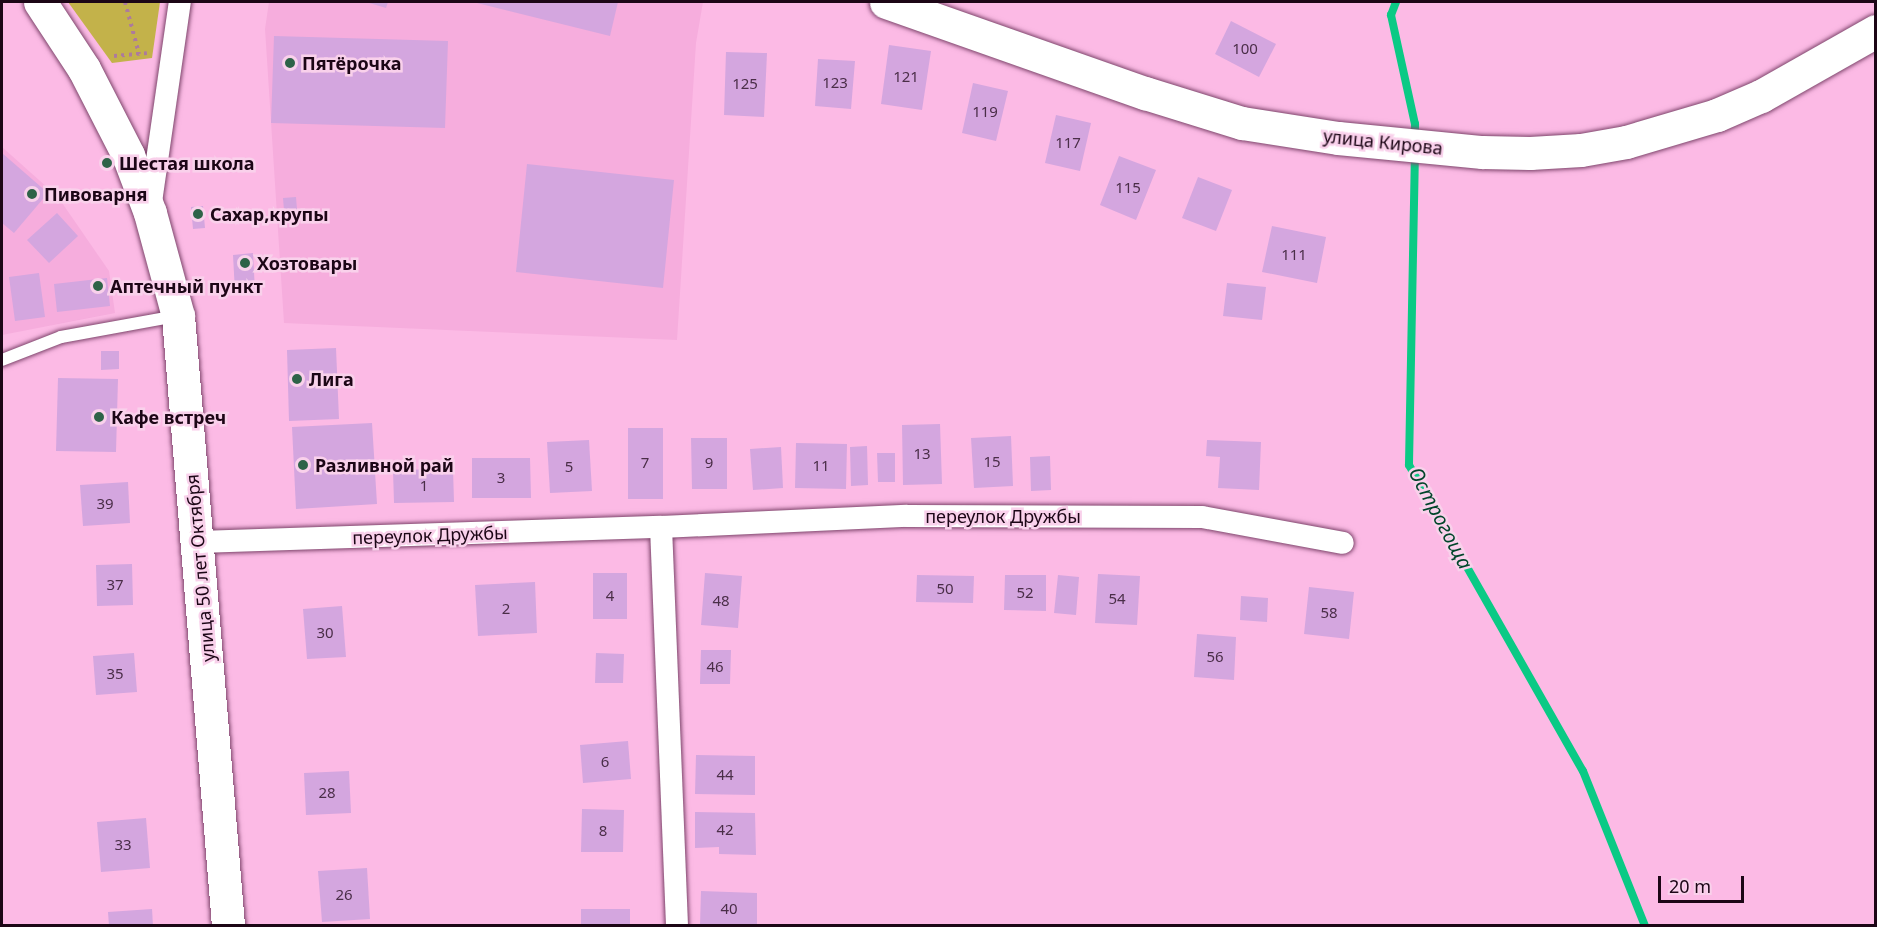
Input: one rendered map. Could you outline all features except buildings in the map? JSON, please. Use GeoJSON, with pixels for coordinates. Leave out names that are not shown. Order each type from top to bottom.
{"type":"FeatureCollection","features":[{"type":"Feature","properties":{"kind":"main road","name":"улица 50 лет Октября"},"geometry":{"type":"LineString","coordinates":[[40,2],[89,79],[128,155],[150,213],[178,316],[199,542],[228,926]]}},
{"type":"Feature","properties":{"kind":"main road","name":"улица Кирова"},"geometry":{"type":"LineString","coordinates":[[886,2],[1145,93],[1242,123],[1338,138],[1482,152],[1530,153],[1581,150],[1674,130],[1761,96],[1875,31]]}},
{"type":"Feature","properties":{"kind":"street","name":"улица 50 лет Октября"},"geometry":{"type":"LineString","coordinates":[[150,213],[180,2]]}},
{"type":"Feature","properties":{"kind":"street","name":"переулок Дружбы"},"geometry":{"type":"LineString","coordinates":[[199,542],[661,527],[907,516],[1202,517],[1343,543]]}},
{"type":"Feature","properties":{"kind":"street"},"geometry":{"type":"LineString","coordinates":[[661,527],[677,926]]}},
{"type":"Feature","properties":{"kind":"lane"},"geometry":{"type":"LineString","coordinates":[[2,360],[61,337],[178,316]]}},
{"type":"Feature","properties":{"kind":"path"},"geometry":{"type":"LineString","coordinates":[[124,2],[139,54]]}},
{"type":"Feature","properties":{"kind":"path"},"geometry":{"type":"LineString","coordinates":[[109,48],[115,58],[150,52]]}},
{"type":"Feature","properties":{"kind":"shaded area"},"geometry":{"type":"Polygon","coordinates":[[[68,2],[160,2],[152,58],[112,63],[68,2]]]}},
{"type":"Feature","properties":{"kind":"shaded area"},"geometry":{"type":"Polygon","coordinates":[[[269,2],[703,2],[696,43],[677,340],[284,323],[265,29],[269,2]]]}},
{"type":"Feature","properties":{"kind":"shaded area"},"geometry":{"type":"Polygon","coordinates":[[[2,147],[58,197],[109,271],[115,313],[2,335],[2,147]]]}},
{"type":"Feature","properties":{"kind":"waterway","name":"Острогоща"},"geometry":{"type":"LineString","coordinates":[[1396,2],[1391,15],[1415,124],[1415,138]]}},
{"type":"Feature","properties":{"kind":"waterway","name":"Острогоща"},"geometry":{"type":"LineString","coordinates":[[1415,151],[1409,465],[1583,771],[1645,926]]}},
{"type":"Feature","properties":{"kind":"place","name":"Пятёрочка"},"geometry":{"type":"Point","coordinates":[290,63]}},
{"type":"Feature","properties":{"kind":"place","name":"Шестая школа"},"geometry":{"type":"Point","coordinates":[107,163]}},
{"type":"Feature","properties":{"kind":"place","name":"Пивоварня"},"geometry":{"type":"Point","coordinates":[32,194]}},
{"type":"Feature","properties":{"kind":"place","name":"Сахар,крупы"},"geometry":{"type":"Point","coordinates":[198,214]}},
{"type":"Feature","properties":{"kind":"place","name":"Хозтовары"},"geometry":{"type":"Point","coordinates":[245,263]}},
{"type":"Feature","properties":{"kind":"place","name":"Аптечный пункт"},"geometry":{"type":"Point","coordinates":[98,286]}},
{"type":"Feature","properties":{"kind":"place","name":"Лига"},"geometry":{"type":"Point","coordinates":[297,379]}},
{"type":"Feature","properties":{"kind":"place","name":"Кафе встреч"},"geometry":{"type":"Point","coordinates":[99,417]}},
{"type":"Feature","properties":{"kind":"place","name":"Разливной рай"},"geometry":{"type":"Point","coordinates":[303,465]}}]}
